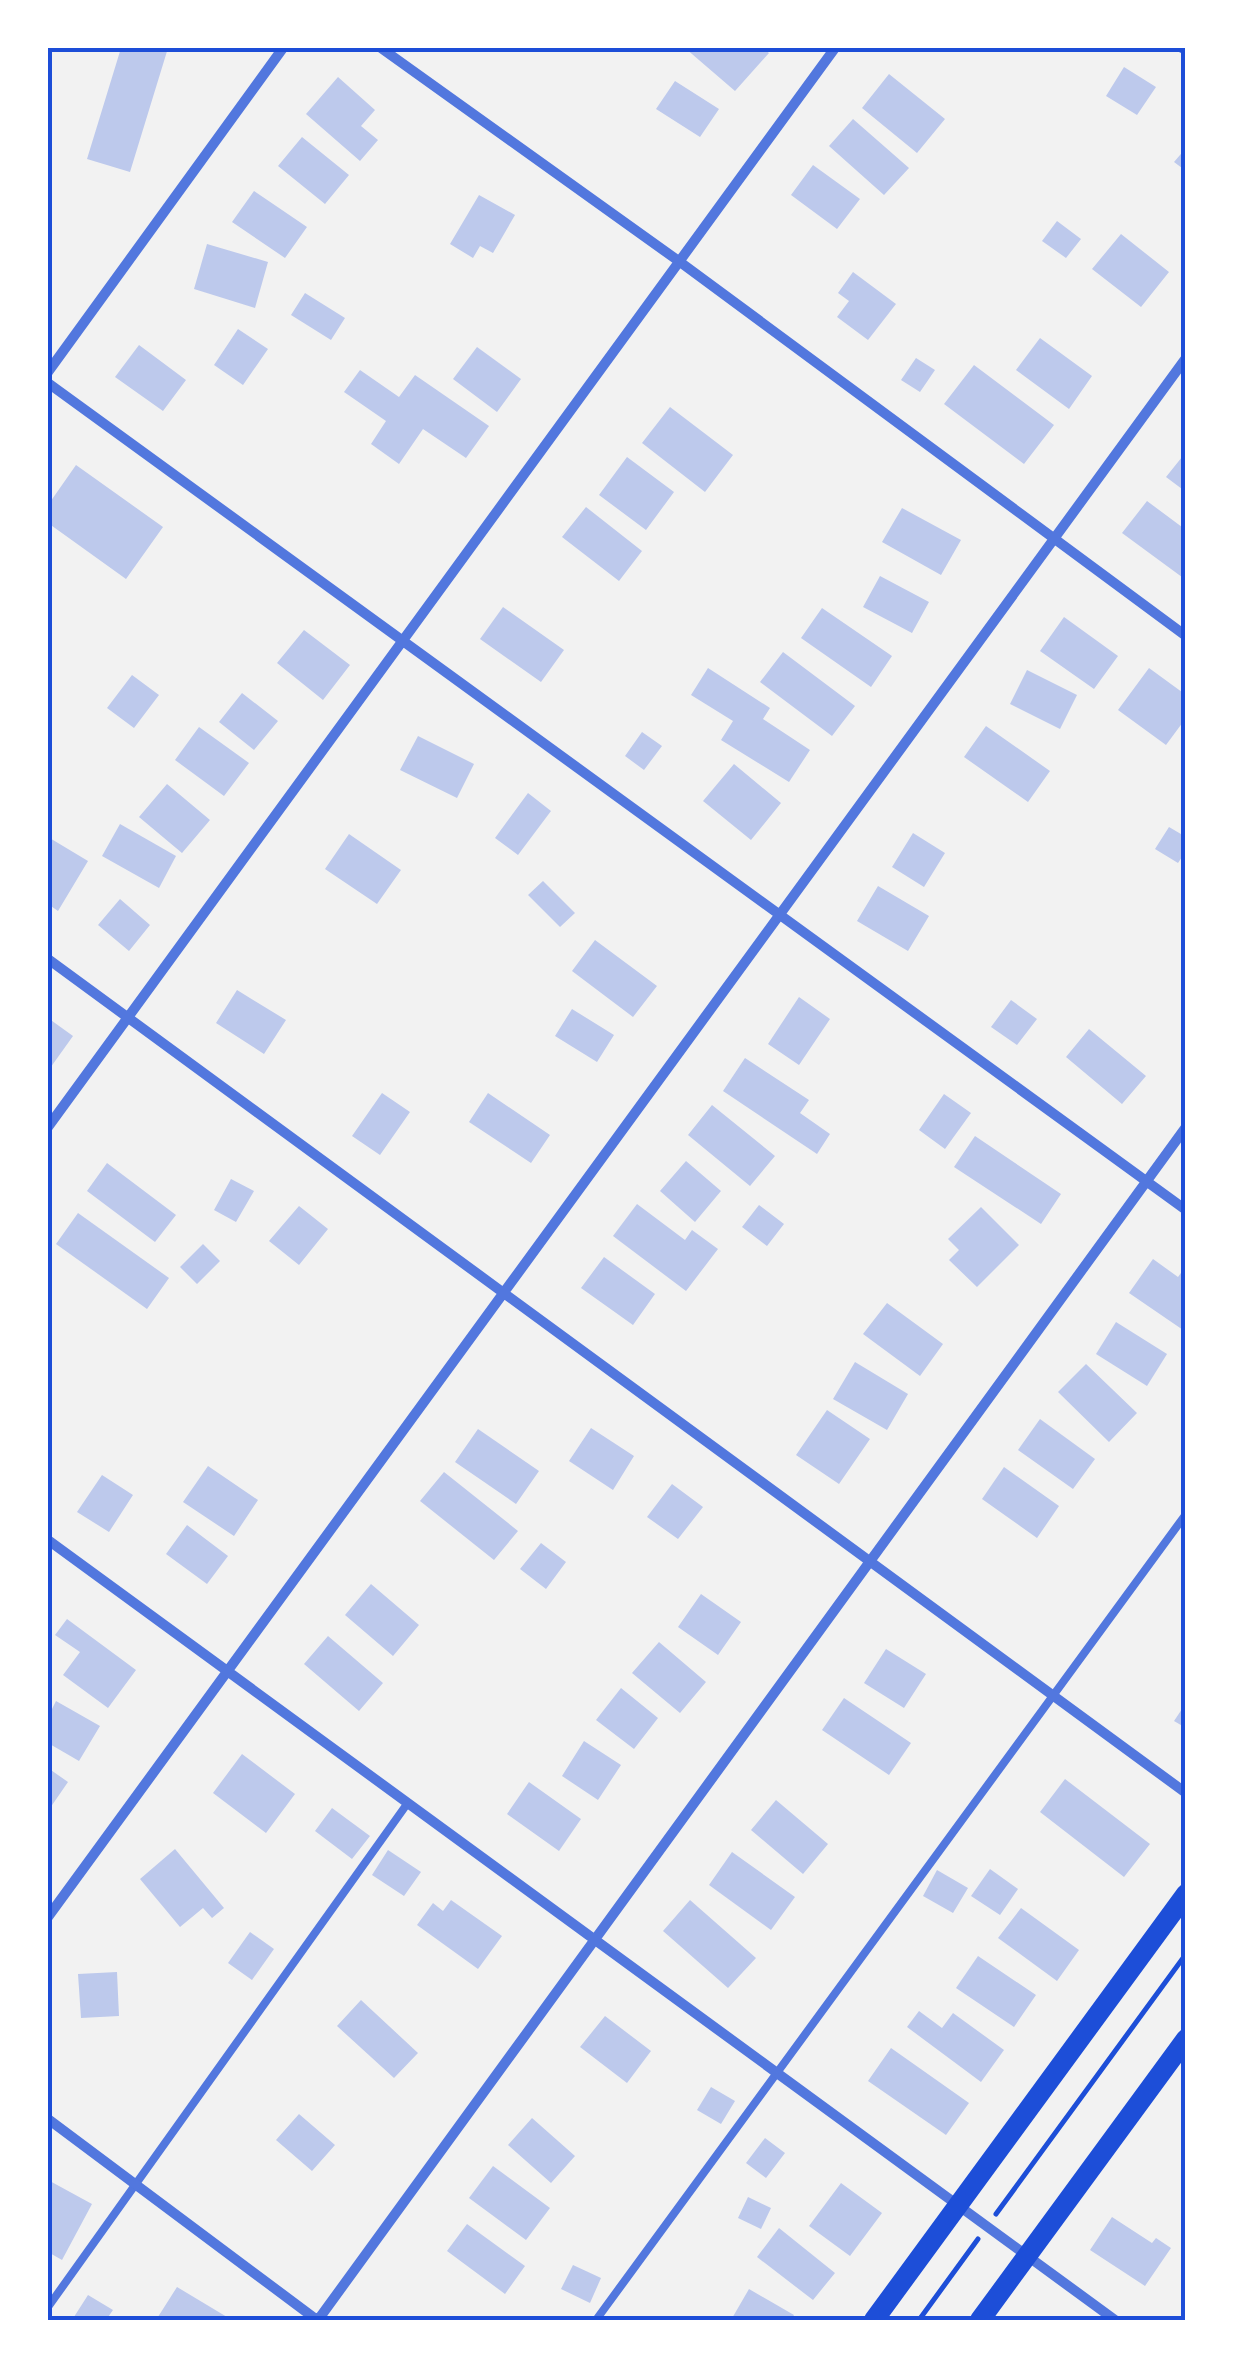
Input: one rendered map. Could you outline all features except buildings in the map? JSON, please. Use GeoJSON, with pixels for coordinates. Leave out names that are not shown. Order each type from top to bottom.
{"type":"FeatureCollection","features":[{"type":"Feature","properties":{"kind":"main road"},"geometry":{"type":"LineString","coordinates":[[874,2320],[1186,1894]]}},
{"type":"Feature","properties":{"kind":"main road"},"geometry":{"type":"LineString","coordinates":[[980,2320],[1186,2039]]}},
{"type":"Feature","properties":{"kind":"street"},"geometry":{"type":"LineString","coordinates":[[48,372],[283,48]]}},
{"type":"Feature","properties":{"kind":"street"},"geometry":{"type":"LineString","coordinates":[[380,48],[680,262],[1186,636]]}},
{"type":"Feature","properties":{"kind":"street"},"geometry":{"type":"LineString","coordinates":[[48,1127],[835,48]]}},
{"type":"Feature","properties":{"kind":"street"},"geometry":{"type":"LineString","coordinates":[[48,1917],[1186,358]]}},
{"type":"Feature","properties":{"kind":"street"},"geometry":{"type":"LineString","coordinates":[[48,384],[1186,1210]]}},
{"type":"Feature","properties":{"kind":"street"},"geometry":{"type":"LineString","coordinates":[[48,958],[1186,1793]]}},
{"type":"Feature","properties":{"kind":"street"},"geometry":{"type":"LineString","coordinates":[[48,2119],[318,2320],[1186,1128]]}},
{"type":"Feature","properties":{"kind":"street"},"geometry":{"type":"LineString","coordinates":[[48,1540],[1114,2320]]}},
{"type":"Feature","properties":{"kind":"lane"},"geometry":{"type":"LineString","coordinates":[[596,2320],[1186,1514]]}},
{"type":"Feature","properties":{"kind":"lane"},"geometry":{"type":"LineString","coordinates":[[48,2307],[407,1804]]}},
{"type":"Feature","properties":{"kind":"path"},"geometry":{"type":"LineString","coordinates":[[919,2320],[1186,1954]]}}]}
